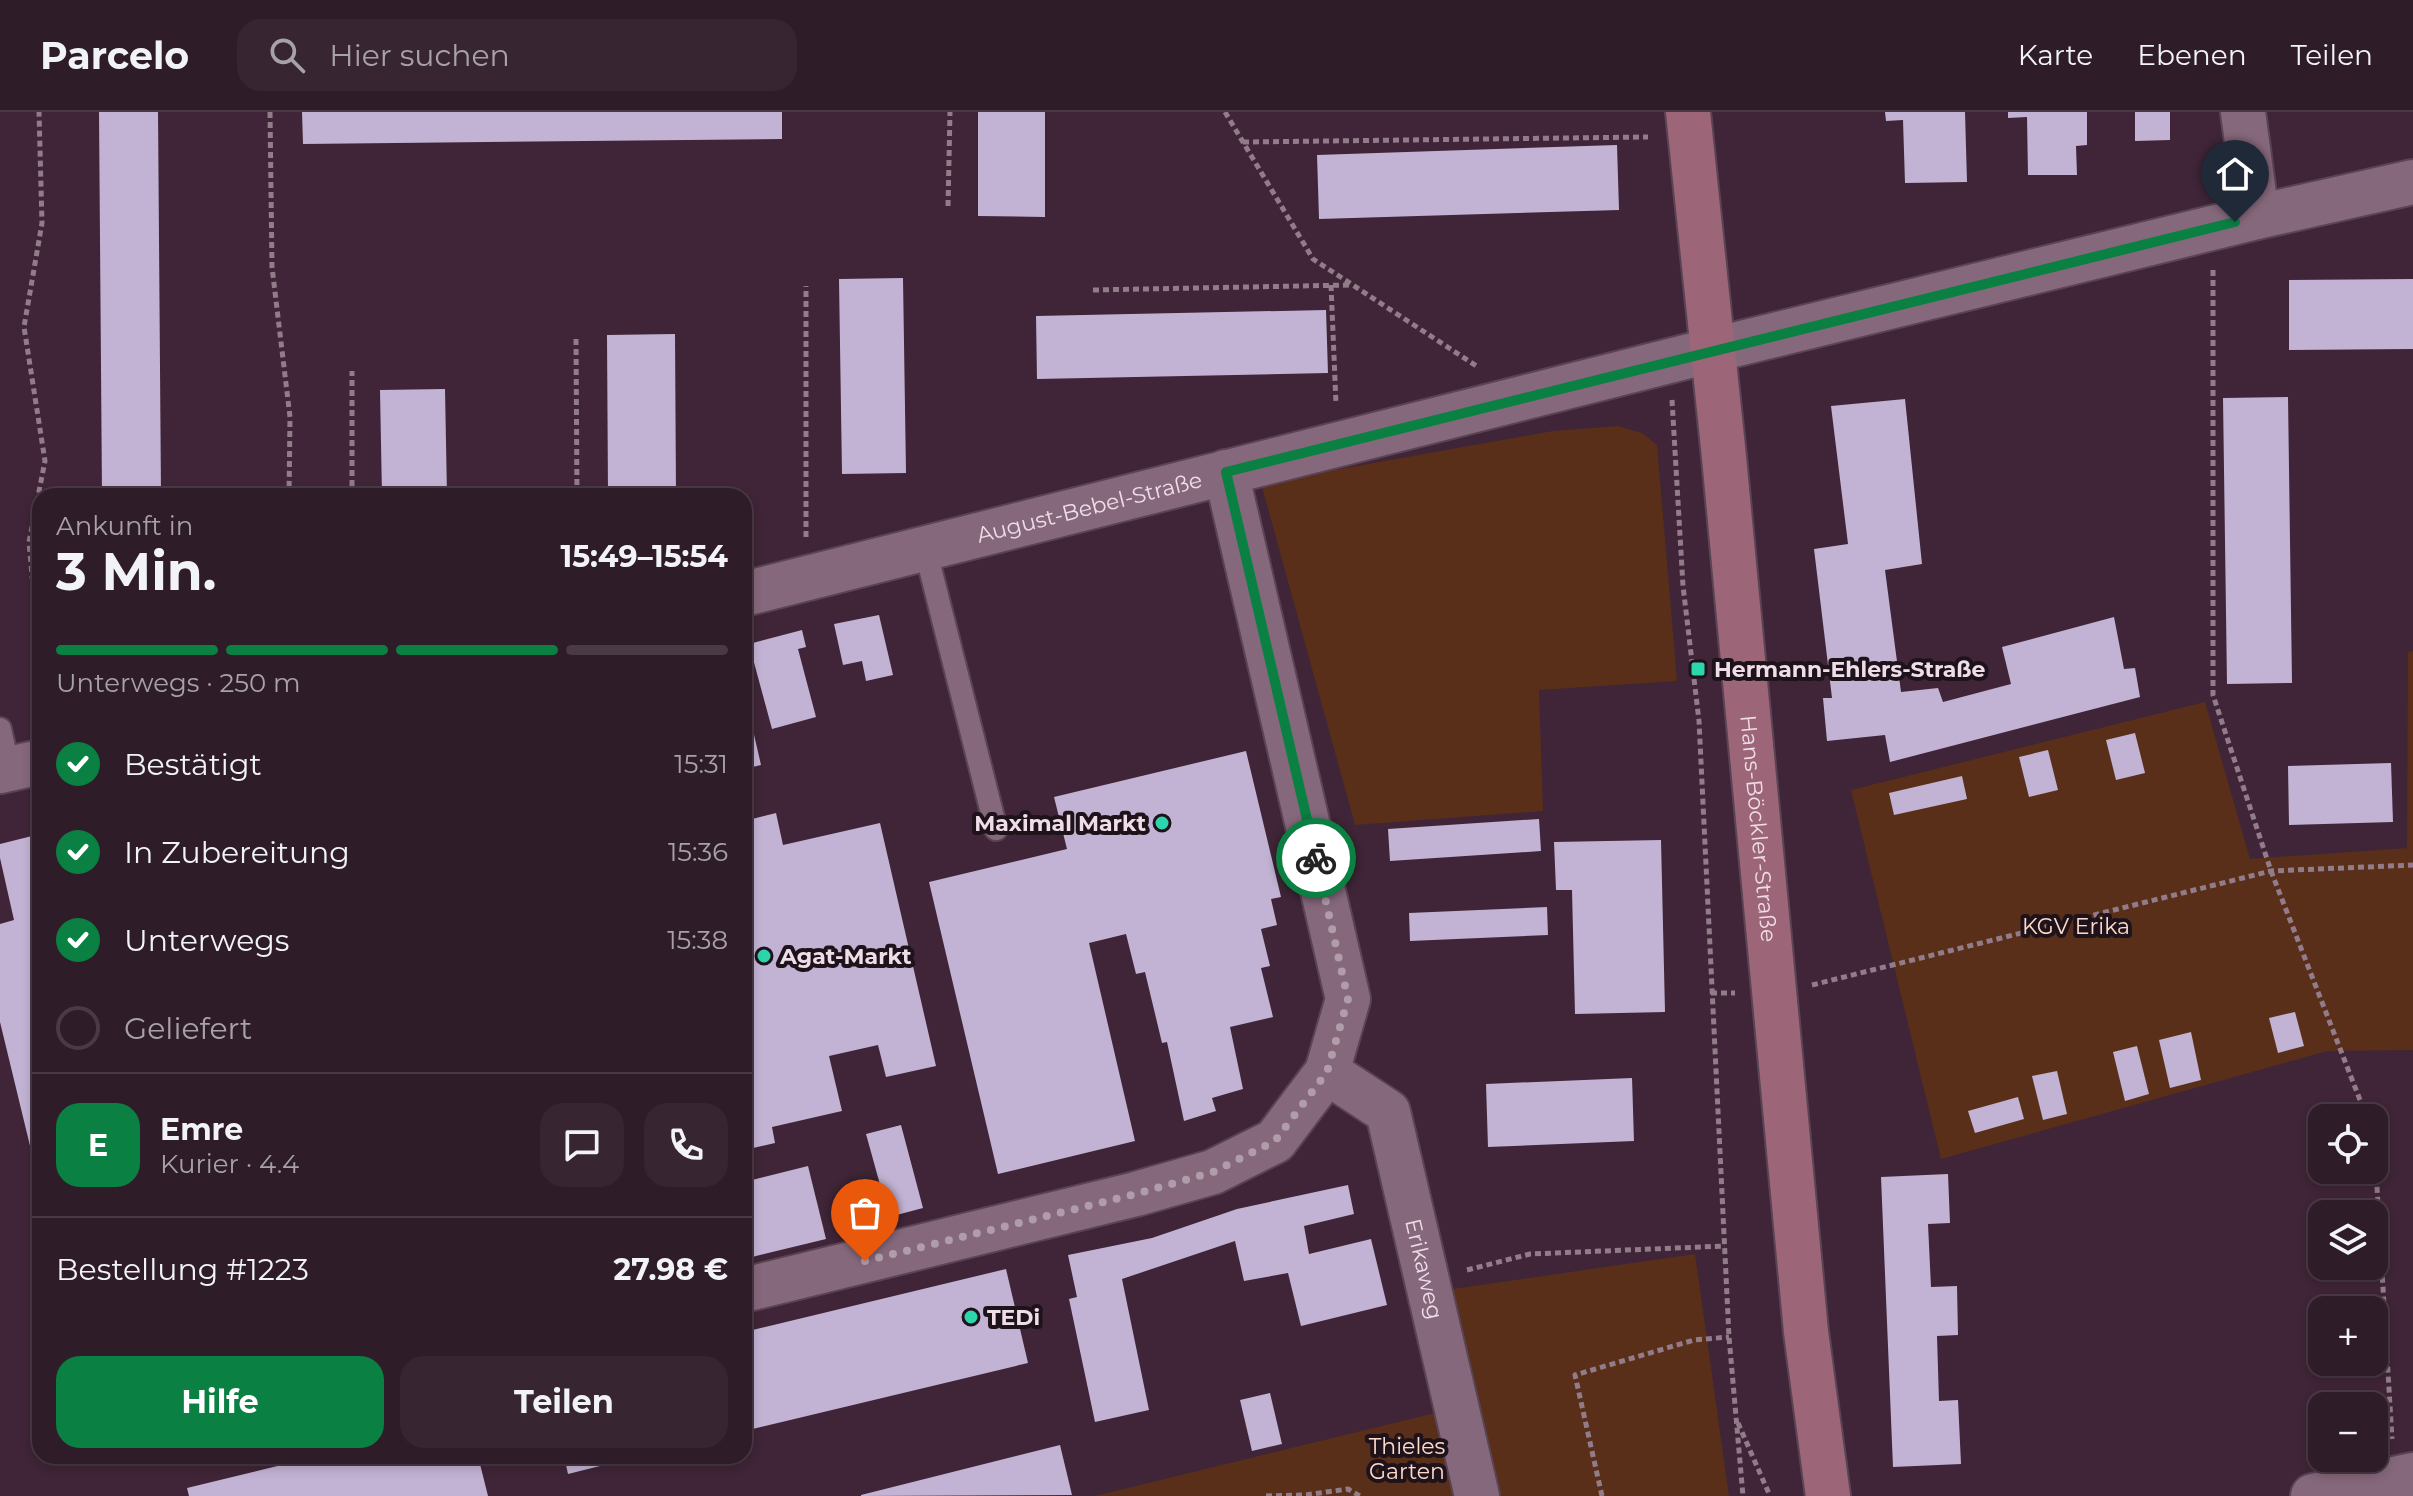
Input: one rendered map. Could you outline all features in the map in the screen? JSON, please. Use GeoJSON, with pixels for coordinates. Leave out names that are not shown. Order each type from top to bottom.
{"type":"FeatureCollection","features":[{"type":"Feature","properties":{"kind":"street","name":"Hans-Böckler-Straße"},"geometry":{"type":"LineString","coordinates":[[1688,112],[1806,1332],[1828,1496]]}},
{"type":"Feature","properties":{"kind":"street"},"geometry":{"type":"LineString","coordinates":[[2243,112],[2257,217]]}},
{"type":"Feature","properties":{"kind":"street"},"geometry":{"type":"LineString","coordinates":[[1713,350],[2213,227],[2413,182]]}},
{"type":"Feature","properties":{"kind":"street","name":"August-Bebel-Straße"},"geometry":{"type":"LineString","coordinates":[[752,592],[1713,350]]}},
{"type":"Feature","properties":{"kind":"street"},"geometry":{"type":"LineString","coordinates":[[752,1288],[1136,1194],[1213,1172],[1275,1141],[1327,1072],[1348,999],[1226,472]]}},
{"type":"Feature","properties":{"kind":"street","name":"Erikaweg"},"geometry":{"type":"LineString","coordinates":[[1327,1072],[1388,1112],[1477,1496]]}},
{"type":"Feature","properties":{"kind":"street"},"geometry":{"type":"LineString","coordinates":[[2313,1496],[2403,1477]]}},
{"type":"Feature","properties":{"kind":"lane"},"geometry":{"type":"LineString","coordinates":[[925,548],[996,829]]}},
{"type":"Feature","properties":{"kind":"path"},"geometry":{"type":"LineString","coordinates":[[39,112],[42,223],[24,327],[45,461],[40,488]]}},
{"type":"Feature","properties":{"kind":"path"},"geometry":{"type":"LineString","coordinates":[[270,112],[272,267],[290,417],[289,488]]}},
{"type":"Feature","properties":{"kind":"path"},"geometry":{"type":"LineString","coordinates":[[948,206],[950,112]]}},
{"type":"Feature","properties":{"kind":"path"},"geometry":{"type":"LineString","coordinates":[[1225,112],[1313,259],[1526,399]]}},
{"type":"Feature","properties":{"kind":"path"},"geometry":{"type":"LineString","coordinates":[[1243,142],[1648,137]]}},
{"type":"Feature","properties":{"kind":"path"},"geometry":{"type":"LineString","coordinates":[[2213,227],[2213,695],[2271,871],[2362,1104]]}},
{"type":"Feature","properties":{"kind":"path"},"geometry":{"type":"LineString","coordinates":[[1331,285],[1338,445]]}},
{"type":"Feature","properties":{"kind":"path"},"geometry":{"type":"LineString","coordinates":[[1093,290],[1352,285]]}},
{"type":"Feature","properties":{"kind":"path"},"geometry":{"type":"LineString","coordinates":[[806,286],[806,578]]}},
{"type":"Feature","properties":{"kind":"path"},"geometry":{"type":"LineString","coordinates":[[576,339],[577,488]]}},
{"type":"Feature","properties":{"kind":"path"},"geometry":{"type":"LineString","coordinates":[[1670,361],[1683,586],[1699,721],[1729,1337],[1743,1496]]}},
{"type":"Feature","properties":{"kind":"path"},"geometry":{"type":"LineString","coordinates":[[352,371],[352,488]]}},
{"type":"Feature","properties":{"kind":"path"},"geometry":{"type":"LineString","coordinates":[[32,527],[29,542],[32,575]]}},
{"type":"Feature","properties":{"kind":"path"},"geometry":{"type":"LineString","coordinates":[[16,759],[32,696]]}},
{"type":"Feature","properties":{"kind":"path"},"geometry":{"type":"LineString","coordinates":[[1774,995],[2271,871],[2413,865]]}},
{"type":"Feature","properties":{"kind":"path"},"geometry":{"type":"LineString","coordinates":[[2378,1184],[2403,1477]]}},
{"type":"Feature","properties":{"kind":"path"},"geometry":{"type":"LineString","coordinates":[[1427,1280],[1530,1254],[1725,1246]]}},
{"type":"Feature","properties":{"kind":"path"},"geometry":{"type":"LineString","coordinates":[[1602,1496],[1575,1375],[1694,1340],[1729,1337]]}},
{"type":"Feature","properties":{"kind":"path"},"geometry":{"type":"LineString","coordinates":[[1736,1419],[1770,1496]]}},
{"type":"Feature","properties":{"kind":"path"},"geometry":{"type":"LineString","coordinates":[[1266,1496],[1348,1489],[1360,1496]]}},
{"type":"Feature","properties":{"kind":"green space"},"geometry":{"type":"Polygon","coordinates":[[[1618,426],[1642,433],[1657,445],[1677,681],[1539,690],[1543,811],[1355,825],[1261,483],[1553,431],[1618,426]]]}},
{"type":"Feature","properties":{"kind":"green space","name":"KGV Erika"},"geometry":{"type":"Polygon","coordinates":[[[2413,651],[2413,1050],[2327,1051],[1941,1159],[1851,790],[2205,702],[2250,859],[2407,848],[2408,652],[2413,651]]]}},
{"type":"Feature","properties":{"kind":"green space"},"geometry":{"type":"Polygon","coordinates":[[[1695,1254],[1729,1496],[1488,1496],[1439,1291],[1695,1254]]]}},
{"type":"Feature","properties":{"kind":"green space","name":"Thieles Garten"},"geometry":{"type":"Polygon","coordinates":[[[1435,1413],[1457,1496],[1095,1496],[1435,1413]]]}},
{"type":"Feature","properties":{"kind":"building"},"geometry":{"type":"Polygon","coordinates":[[[99,112],[158,112],[161,488],[102,488],[99,112]]]}},
{"type":"Feature","properties":{"kind":"building"},"geometry":{"type":"Polygon","coordinates":[[[302,112],[782,112],[782,139],[303,144],[302,112]]]}},
{"type":"Feature","properties":{"kind":"building"},"geometry":{"type":"Polygon","coordinates":[[[978,112],[1045,112],[1045,217],[978,216],[978,112]]]}},
{"type":"Feature","properties":{"kind":"building"},"geometry":{"type":"Polygon","coordinates":[[[1885,112],[1965,112],[1967,182],[1905,183],[1903,120],[1886,121],[1885,112]]]}},
{"type":"Feature","properties":{"kind":"building"},"geometry":{"type":"Polygon","coordinates":[[[2008,112],[2087,112],[2087,145],[2076,146],[2077,175],[2028,175],[2027,117],[2008,118],[2008,112]]]}},
{"type":"Feature","properties":{"kind":"building"},"geometry":{"type":"Polygon","coordinates":[[[2135,112],[2170,112],[2170,140],[2135,141],[2135,112]]]}},
{"type":"Feature","properties":{"kind":"building"},"geometry":{"type":"Polygon","coordinates":[[[1617,145],[1619,210],[1319,219],[1317,155],[1617,145]]]}},
{"type":"Feature","properties":{"kind":"building"},"geometry":{"type":"Polygon","coordinates":[[[903,278],[906,473],[842,474],[839,279],[903,278]]]}},
{"type":"Feature","properties":{"kind":"building"},"geometry":{"type":"Polygon","coordinates":[[[2413,279],[2413,349],[2289,350],[2289,280],[2413,279]]]}},
{"type":"Feature","properties":{"kind":"building"},"geometry":{"type":"Polygon","coordinates":[[[1326,310],[1328,373],[1037,379],[1036,316],[1326,310]]]}},
{"type":"Feature","properties":{"kind":"building"},"geometry":{"type":"Polygon","coordinates":[[[675,334],[676,488],[608,488],[607,335],[675,334]]]}},
{"type":"Feature","properties":{"kind":"building"},"geometry":{"type":"Polygon","coordinates":[[[445,389],[447,488],[382,488],[380,390],[445,389]]]}},
{"type":"Feature","properties":{"kind":"building"},"geometry":{"type":"Polygon","coordinates":[[[2288,397],[2292,683],[2227,684],[2223,398],[2288,397]]]}},
{"type":"Feature","properties":{"kind":"building"},"geometry":{"type":"Polygon","coordinates":[[[1905,399],[1922,564],[1885,570],[1901,692],[1938,688],[1943,702],[2011,684],[2002,647],[2114,617],[2124,669],[2135,668],[2140,697],[1890,762],[1885,735],[1827,741],[1823,698],[1832,698],[1814,549],[1848,544],[1831,406],[1905,399]]]}},
{"type":"Feature","properties":{"kind":"building"},"geometry":{"type":"Polygon","coordinates":[[[879,615],[893,675],[866,681],[862,661],[843,665],[834,624],[879,615]]]}},
{"type":"Feature","properties":{"kind":"building"},"geometry":{"type":"Polygon","coordinates":[[[802,630],[806,647],[798,649],[816,717],[772,729],[752,655],[752,643],[802,630]]]}},
{"type":"Feature","properties":{"kind":"building"},"geometry":{"type":"Polygon","coordinates":[[[752,726],[761,765],[752,767],[752,726]]]}},
{"type":"Feature","properties":{"kind":"building"},"geometry":{"type":"Polygon","coordinates":[[[2135,733],[2145,773],[2116,780],[2106,740],[2135,733]]]}},
{"type":"Feature","properties":{"kind":"building"},"geometry":{"type":"Polygon","coordinates":[[[2048,750],[2058,790],[2029,797],[2019,757],[2048,750]]]}},
{"type":"Feature","properties":{"kind":"building"},"geometry":{"type":"Polygon","coordinates":[[[1246,751],[1281,897],[1271,899],[1277,925],[1261,929],[1270,966],[1261,968],[1273,1017],[1230,1027],[1243,1089],[1212,1098],[1216,1111],[1184,1121],[1167,1042],[1162,1043],[1145,972],[1136,974],[1126,934],[1089,943],[1135,1141],[998,1174],[929,882],[1067,849],[1054,797],[1246,751]]]}},
{"type":"Feature","properties":{"kind":"building"},"geometry":{"type":"Polygon","coordinates":[[[2391,763],[2393,822],[2289,825],[2288,766],[2391,763]]]}},
{"type":"Feature","properties":{"kind":"building"},"geometry":{"type":"Polygon","coordinates":[[[1962,776],[1967,799],[1894,815],[1889,793],[1962,776]]]}},
{"type":"Feature","properties":{"kind":"building"},"geometry":{"type":"Polygon","coordinates":[[[776,813],[783,845],[880,823],[936,1066],[886,1077],[878,1045],[829,1056],[842,1111],[772,1127],[775,1143],[752,1148],[752,819],[776,813]]]}},
{"type":"Feature","properties":{"kind":"building"},"geometry":{"type":"Polygon","coordinates":[[[1539,819],[1541,851],[1390,861],[1388,829],[1539,819]]]}},
{"type":"Feature","properties":{"kind":"building"},"geometry":{"type":"Polygon","coordinates":[[[32,836],[32,1154],[0,1022],[0,924],[14,920],[0,858],[0,844],[32,836]]]}},
{"type":"Feature","properties":{"kind":"building"},"geometry":{"type":"Polygon","coordinates":[[[1661,840],[1665,1012],[1575,1014],[1572,890],[1556,890],[1554,842],[1661,840]]]}},
{"type":"Feature","properties":{"kind":"building"},"geometry":{"type":"Polygon","coordinates":[[[1547,907],[1548,935],[1410,941],[1409,913],[1547,907]]]}},
{"type":"Feature","properties":{"kind":"building"},"geometry":{"type":"Polygon","coordinates":[[[2295,1012],[2304,1046],[2278,1053],[2269,1018],[2295,1012]]]}},
{"type":"Feature","properties":{"kind":"building"},"geometry":{"type":"Polygon","coordinates":[[[2191,1032],[2201,1080],[2170,1088],[2159,1040],[2191,1032]]]}},
{"type":"Feature","properties":{"kind":"building"},"geometry":{"type":"Polygon","coordinates":[[[2137,1046],[2149,1094],[2125,1101],[2113,1052],[2137,1046]]]}},
{"type":"Feature","properties":{"kind":"building"},"geometry":{"type":"Polygon","coordinates":[[[2057,1071],[2067,1114],[2043,1120],[2032,1076],[2057,1071]]]}},
{"type":"Feature","properties":{"kind":"building"},"geometry":{"type":"Polygon","coordinates":[[[1632,1078],[1634,1141],[1488,1147],[1486,1084],[1632,1078]]]}},
{"type":"Feature","properties":{"kind":"building"},"geometry":{"type":"Polygon","coordinates":[[[2018,1097],[2024,1119],[1975,1133],[1968,1111],[2018,1097]]]}},
{"type":"Feature","properties":{"kind":"building"},"geometry":{"type":"Polygon","coordinates":[[[901,1125],[923,1208],[889,1217],[866,1134],[901,1125]]]}},
{"type":"Feature","properties":{"kind":"building"},"geometry":{"type":"Polygon","coordinates":[[[808,1166],[826,1239],[752,1257],[752,1180],[808,1166]]]}},
{"type":"Feature","properties":{"kind":"building"},"geometry":{"type":"Polygon","coordinates":[[[1948,1174],[1950,1223],[1928,1224],[1931,1287],[1957,1286],[1958,1335],[1937,1336],[1939,1401],[1958,1400],[1961,1464],[1893,1467],[1881,1177],[1948,1174]]]}},
{"type":"Feature","properties":{"kind":"building"},"geometry":{"type":"Polygon","coordinates":[[[1348,1185],[1354,1214],[1304,1226],[1309,1254],[1371,1239],[1387,1305],[1301,1326],[1288,1273],[1244,1281],[1235,1241],[1122,1279],[1149,1410],[1095,1422],[1069,1299],[1077,1297],[1068,1255],[1152,1238],[1237,1209],[1348,1185]]]}},
{"type":"Feature","properties":{"kind":"building"},"geometry":{"type":"Polygon","coordinates":[[[1006,1269],[1028,1363],[752,1429],[752,1330],[1006,1269]]]}},
{"type":"Feature","properties":{"kind":"building"},"geometry":{"type":"Polygon","coordinates":[[[1270,1393],[1282,1444],[1252,1451],[1240,1400],[1270,1393]]]}},
{"type":"Feature","properties":{"kind":"building"},"geometry":{"type":"Polygon","coordinates":[[[1060,1445],[1072,1495],[861,1496],[861,1495],[1060,1445]]]}},
{"type":"Feature","properties":{"kind":"building"},"geometry":{"type":"Polygon","coordinates":[[[285,1464],[480,1464],[488,1496],[189,1496],[187,1488],[285,1464]]]}},
{"type":"Feature","properties":{"kind":"building"},"geometry":{"type":"Polygon","coordinates":[[[566,1464],[608,1464],[568,1474],[566,1464]]]}},
{"type":"Feature","properties":{"kind":"way so far"},"geometry":{"type":"LineString","coordinates":[[865,1261],[1213,1172],[1275,1141],[1327,1072],[1348,999],[1316,858]]}},
{"type":"Feature","properties":{"kind":"place","name":"Hermann-Ehlers-Straße"},"geometry":{"type":"Point","coordinates":[1698,669]}},
{"type":"Feature","properties":{"kind":"place","name":"Maximal Markt"},"geometry":{"type":"Point","coordinates":[1162,823]}},
{"type":"Feature","properties":{"kind":"place","name":"Agat-Markt"},"geometry":{"type":"Point","coordinates":[764,956]}},
{"type":"Feature","properties":{"kind":"place","name":"TEDi"},"geometry":{"type":"Point","coordinates":[971,1317]}},
{"type":"Feature","properties":{"kind":"route"},"geometry":{"type":"LineString","coordinates":[[1316,858],[1226,472],[2235,222]]}}]}
